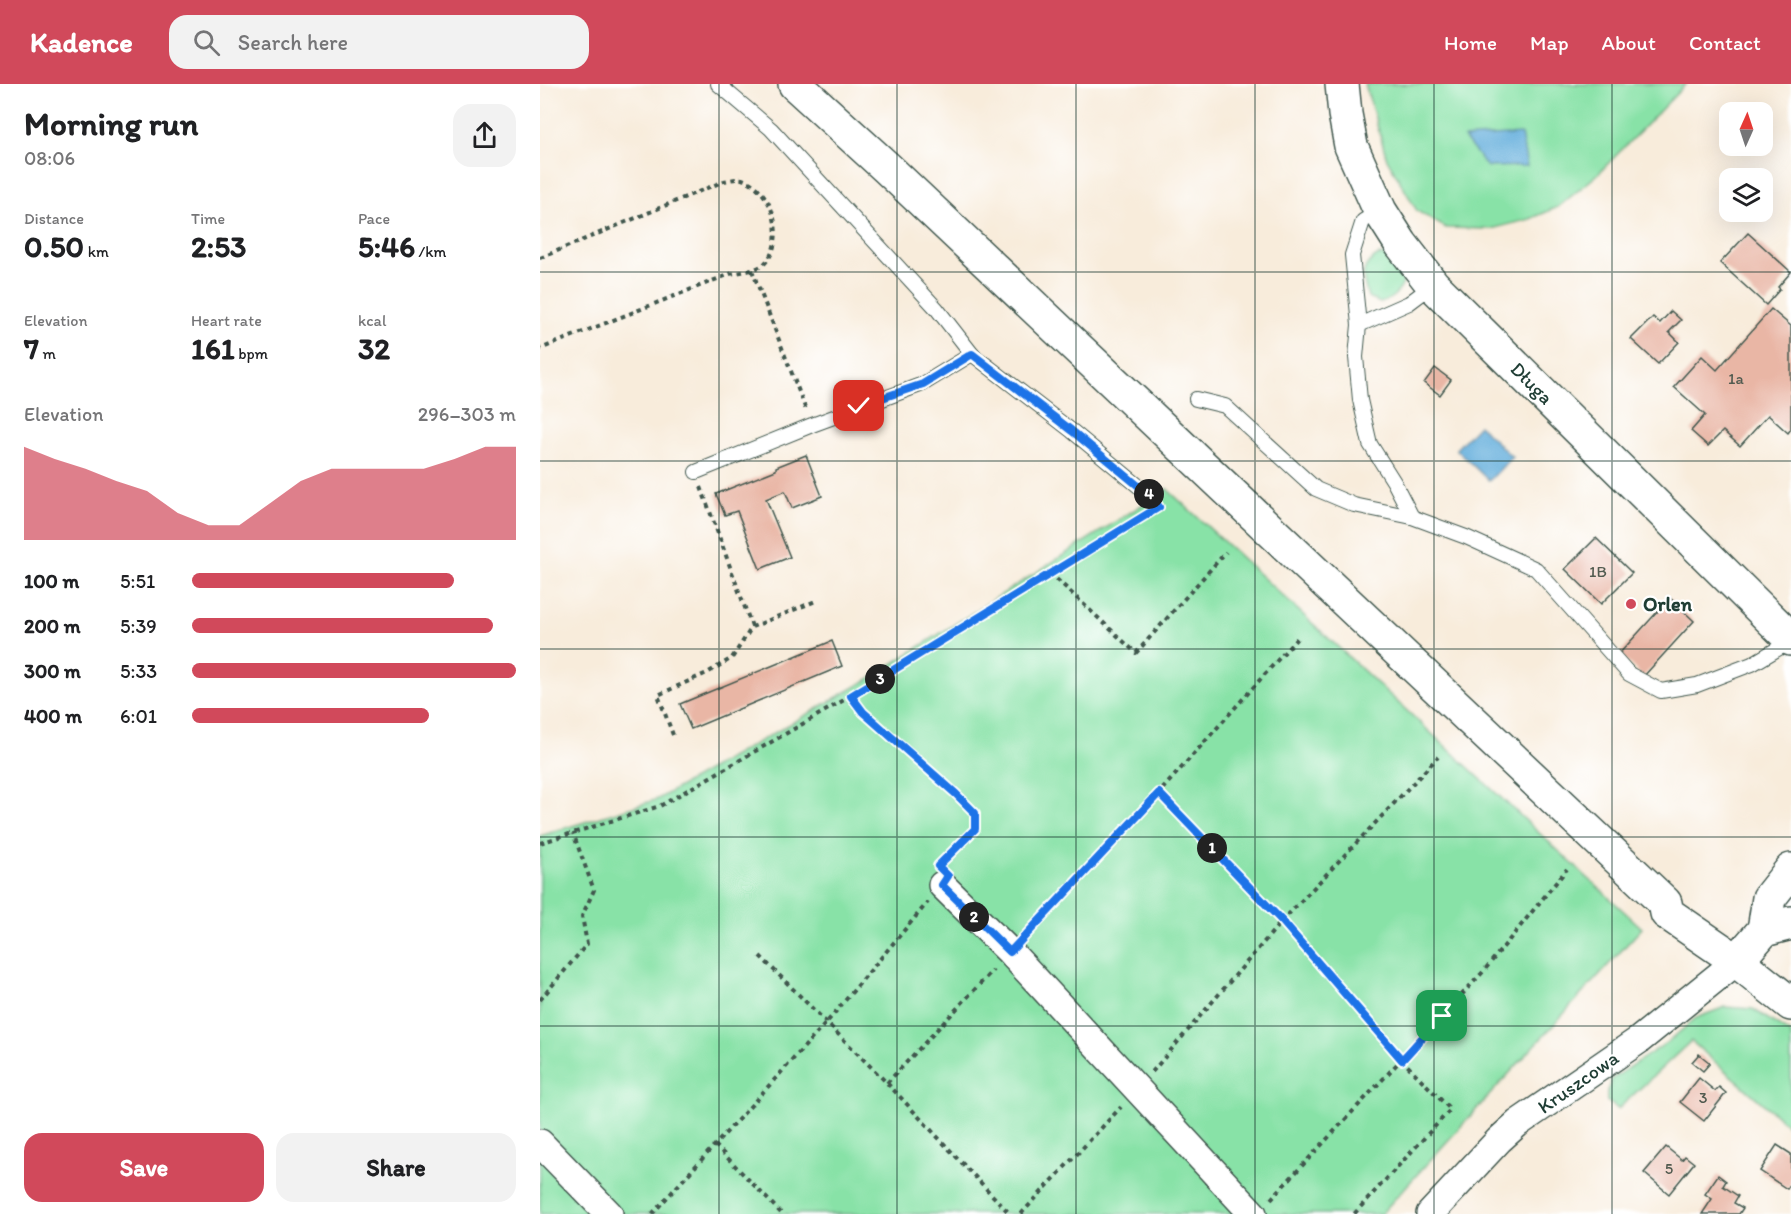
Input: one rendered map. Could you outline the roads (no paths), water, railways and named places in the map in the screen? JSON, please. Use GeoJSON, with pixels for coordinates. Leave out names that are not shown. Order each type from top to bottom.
{"type":"FeatureCollection","features":[{"type":"Feature","properties":{"kind":"main road"},"geometry":{"type":"LineString","coordinates":[[795,84],[887,168],[1665,903],[1667,913],[1737,961],[1791,1004]]}},
{"type":"Feature","properties":{"kind":"main road","name":"Długa"},"geometry":{"type":"LineString","coordinates":[[1342,84],[1351,146],[1380,211],[1401,244],[1433,285],[1791,640]]}},
{"type":"Feature","properties":{"kind":"main road"},"geometry":{"type":"LineString","coordinates":[[1737,961],[1778,927],[1769,898],[1791,870]]}},
{"type":"Feature","properties":{"kind":"street"},"geometry":{"type":"LineString","coordinates":[[942,885],[1010,952],[1137,1090],[1259,1210]]}},
{"type":"Feature","properties":{"kind":"street","name":"Kruszcowa"},"geometry":{"type":"LineString","coordinates":[[1430,1214],[1498,1140],[1518,1123],[1639,1040],[1737,961]]}},
{"type":"Feature","properties":{"kind":"street"},"geometry":{"type":"LineString","coordinates":[[540,1143],[609,1214]]}},
{"type":"Feature","properties":{"kind":"lane"},"geometry":{"type":"LineString","coordinates":[[718,84],[771,129],[937,309],[972,354],[1072,431],[1153,498]]}},
{"type":"Feature","properties":{"kind":"lane"},"geometry":{"type":"LineString","coordinates":[[1380,211],[1363,221],[1352,255],[1359,325],[1356,357],[1359,389],[1370,444],[1394,482],[1412,517]]}},
{"type":"Feature","properties":{"kind":"lane"},"geometry":{"type":"LineString","coordinates":[[1359,325],[1409,303],[1433,285]]}},
{"type":"Feature","properties":{"kind":"lane"},"geometry":{"type":"LineString","coordinates":[[696,472],[812,425],[923,384],[972,354]]}},
{"type":"Feature","properties":{"kind":"lane"},"geometry":{"type":"LineString","coordinates":[[1196,399],[1225,406],[1316,489],[1354,505],[1412,517],[1466,537],[1536,569],[1629,674],[1660,691],[1697,685],[1752,664],[1791,640]]}},
{"type":"Feature","properties":{"kind":"water"},"geometry":{"type":"Polygon","coordinates":[[[1521,134],[1527,166],[1487,167],[1464,138],[1521,134]]]}},
{"type":"Feature","properties":{"kind":"water"},"geometry":{"type":"Polygon","coordinates":[[[1479,425],[1512,457],[1489,481],[1456,449],[1479,425]]]}},
{"type":"Feature","properties":{"kind":"place","name":"Orlen"},"geometry":{"type":"Point","coordinates":[1631,604]}}]}
